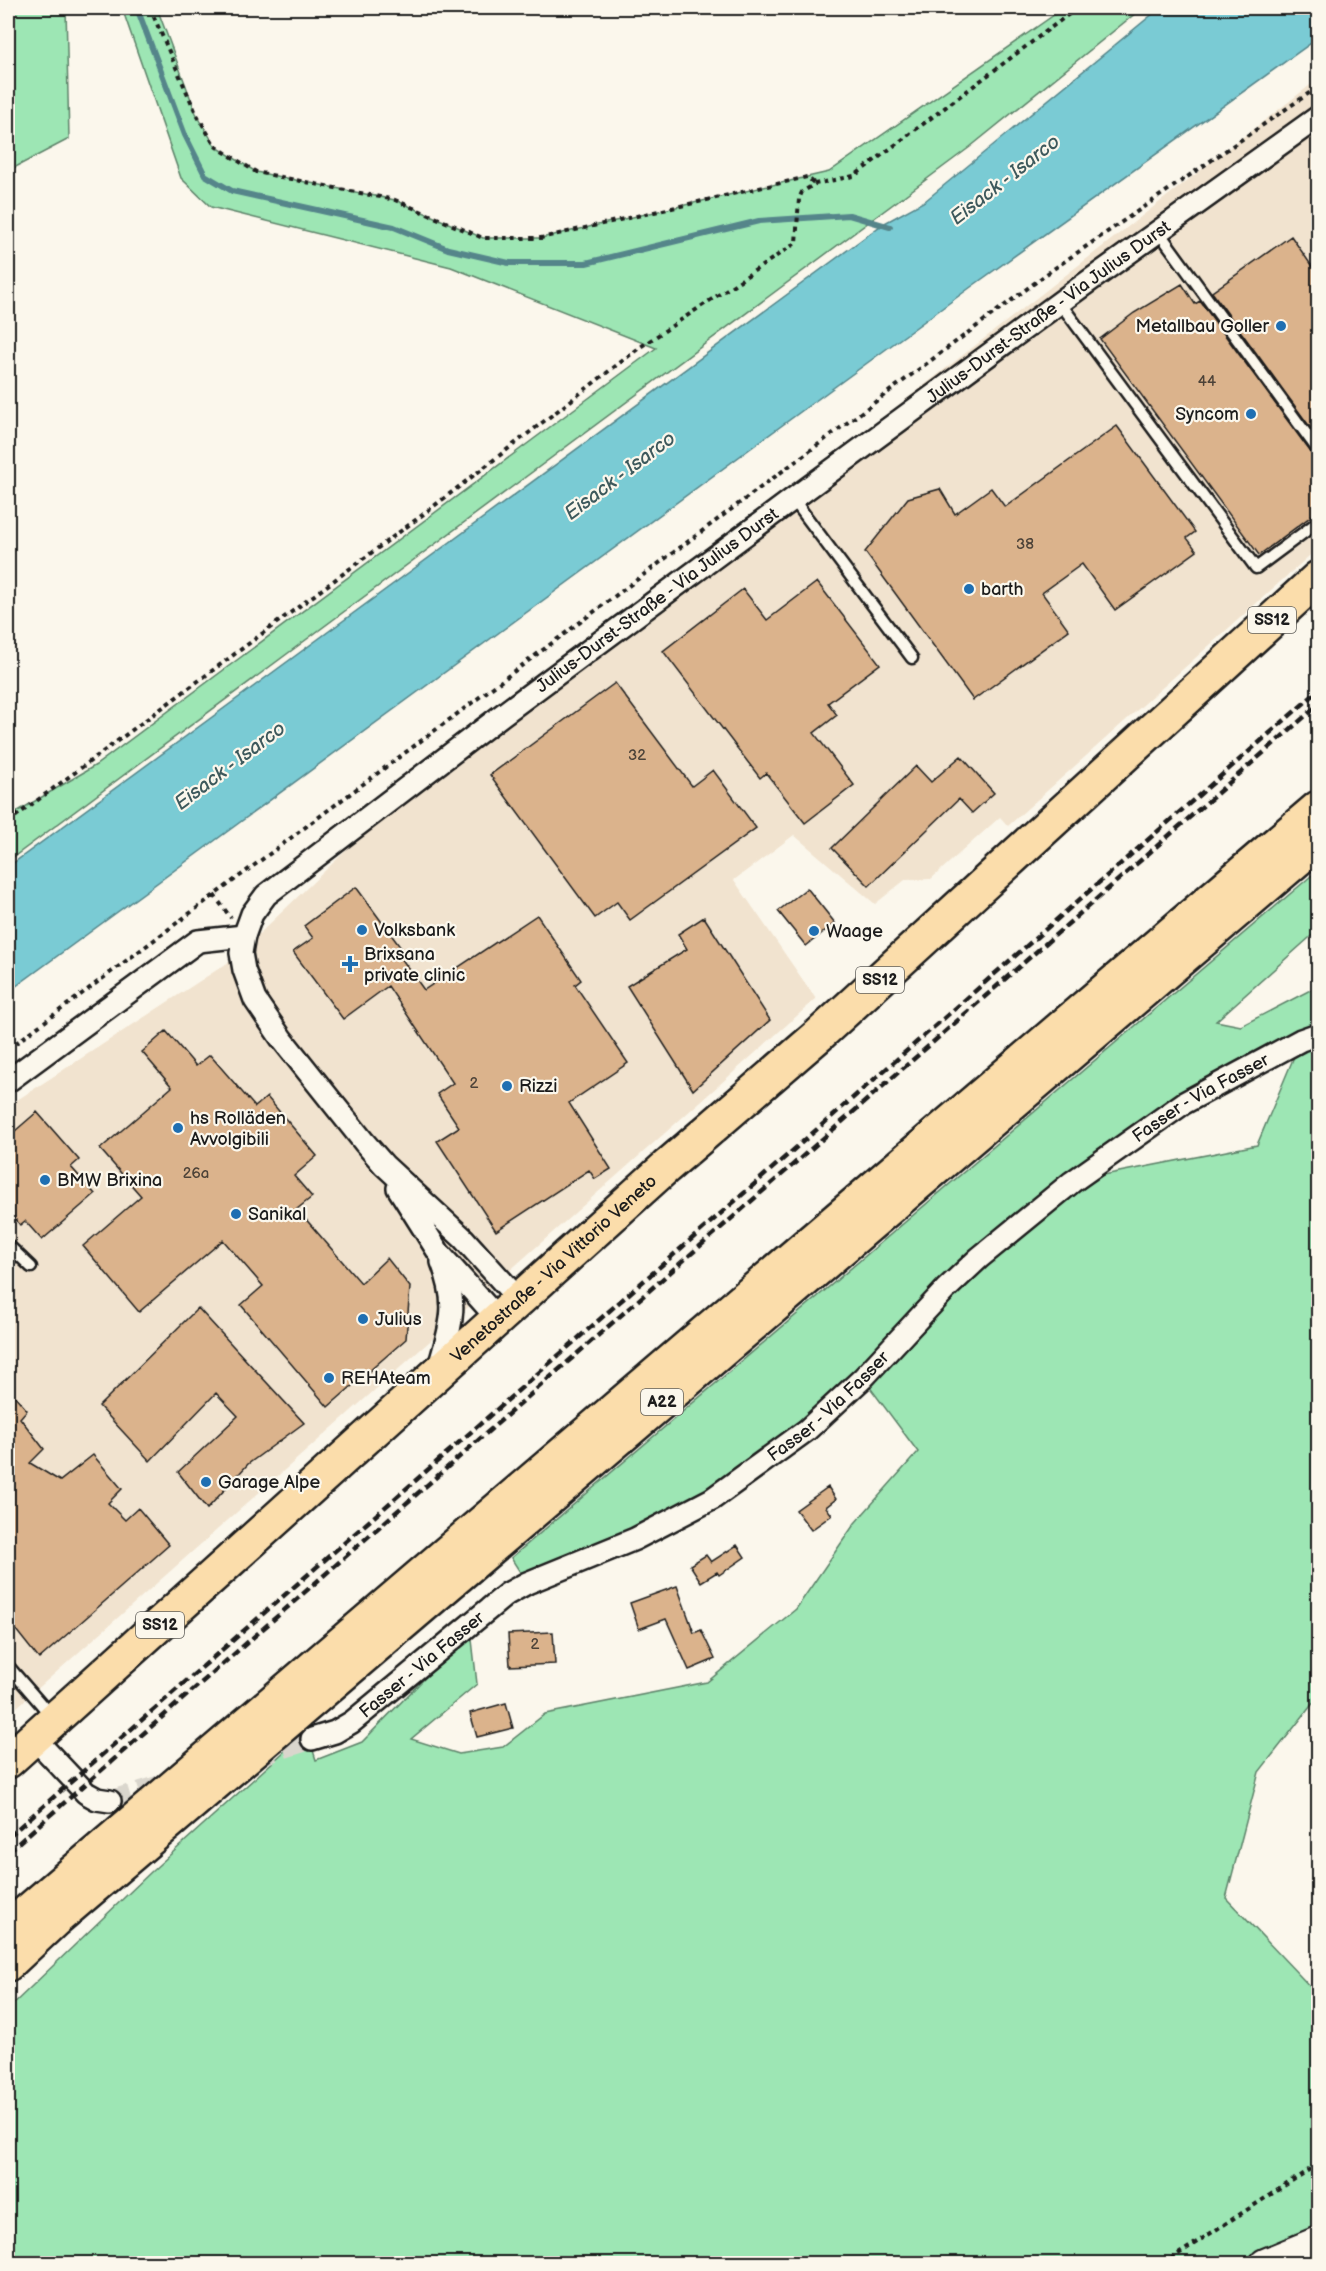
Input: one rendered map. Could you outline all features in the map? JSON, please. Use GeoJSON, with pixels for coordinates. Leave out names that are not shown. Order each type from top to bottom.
{"type":"FeatureCollection","features":[{"type":"Feature","properties":{"kind":"main road","name":"Venetostraße - Via Vittorio Veneto"},"geometry":{"type":"LineString","coordinates":[[8,1761],[666,1167],[819,1035],[1318,578]]}},
{"type":"Feature","properties":{"kind":"main road","name":"A22"},"geometry":{"type":"LineString","coordinates":[[8,1928],[1318,808]]}},
{"type":"Feature","properties":{"kind":"main road","name":"A22"},"geometry":{"type":"LineString","coordinates":[[8,1964],[55,1920],[1318,842]]}},
{"type":"Feature","properties":{"kind":"street","name":"Julius-Durst-Straße - Via Julius Durst"},"geometry":{"type":"LineString","coordinates":[[244,936],[252,914],[266,895],[284,881],[494,722],[1059,303],[1318,117]]}},
{"type":"Feature","properties":{"kind":"street"},"geometry":{"type":"LineString","coordinates":[[8,1081],[198,941],[244,936],[241,953],[244,970],[255,1000],[281,1038],[384,1164],[439,1253],[451,1286],[453,1313],[437,1374]]}},
{"type":"Feature","properties":{"kind":"street","name":"Fasser - Via Fasser"},"geometry":{"type":"LineString","coordinates":[[312,1739],[335,1732],[352,1722],[507,1594],[527,1583],[635,1539],[712,1499],[807,1430],[863,1378],[954,1281],[1072,1182],[1184,1103],[1301,1040],[1318,1034]]}},
{"type":"Feature","properties":{"kind":"street"},"geometry":{"type":"LineString","coordinates":[[384,1164],[463,1238],[508,1309]]}},
{"type":"Feature","properties":{"kind":"street"},"geometry":{"type":"LineString","coordinates":[[439,1253],[508,1309]]}},
{"type":"Feature","properties":{"kind":"street"},"geometry":{"type":"LineString","coordinates":[[44,1729],[86,1793],[97,1799],[110,1801]]}},
{"type":"Feature","properties":{"kind":"street"},"geometry":{"type":"LineString","coordinates":[[1265,2264],[1318,2242]]}},
{"type":"Feature","properties":{"kind":"lane"},"geometry":{"type":"LineString","coordinates":[[1158,231],[1318,450]]}},
{"type":"Feature","properties":{"kind":"lane"},"geometry":{"type":"LineString","coordinates":[[1059,303],[1107,358],[1256,568],[1318,522]]}},
{"type":"Feature","properties":{"kind":"lane"},"geometry":{"type":"LineString","coordinates":[[794,499],[912,658]]}},
{"type":"Feature","properties":{"kind":"lane"},"geometry":{"type":"LineString","coordinates":[[8,1245],[31,1267]]}},
{"type":"Feature","properties":{"kind":"lane"},"geometry":{"type":"LineString","coordinates":[[8,1666],[44,1729]]}},
{"type":"Feature","properties":{"kind":"path"},"geometry":{"type":"LineString","coordinates":[[150,8],[196,113],[215,146],[256,172],[395,200],[483,238],[541,237],[807,177],[815,184]]}},
{"type":"Feature","properties":{"kind":"path"},"geometry":{"type":"LineString","coordinates":[[8,822],[421,516],[639,348],[796,243],[799,199],[802,192],[815,184],[854,176],[1077,8]]}},
{"type":"Feature","properties":{"kind":"path"},"geometry":{"type":"LineString","coordinates":[[8,1049],[1052,270],[1318,87]]}},
{"type":"Feature","properties":{"kind":"path"},"geometry":{"type":"LineString","coordinates":[[1164,2264],[1318,2164]]}},
{"type":"Feature","properties":{"kind":"shaded area"},"geometry":{"type":"Polygon","coordinates":[[[1318,79],[1318,548],[1008,826],[1000,817],[931,879],[905,880],[875,904],[794,835],[734,880],[816,999],[8,1715],[8,1106],[232,960],[432,768],[1318,79]]]}},
{"type":"Feature","properties":{"kind":"green space"},"geometry":{"type":"Polygon","coordinates":[[[8,8],[66,8],[69,139],[8,171],[8,8]]]}},
{"type":"Feature","properties":{"kind":"green space"},"geometry":{"type":"Polygon","coordinates":[[[122,8],[157,8],[196,113],[215,146],[256,172],[395,200],[483,238],[541,238],[829,172],[1064,8],[1142,8],[970,147],[8,861],[8,817],[96,765],[656,348],[451,267],[211,207],[181,178],[122,8]]]}},
{"type":"Feature","properties":{"kind":"green space"},"geometry":{"type":"Polygon","coordinates":[[[1318,870],[1318,930],[1216,1021],[1241,1026],[1318,986],[1318,1030],[1184,1103],[1073,1181],[1257,1145],[1301,1040],[1318,1034],[1318,1697],[1259,1772],[1226,1898],[1318,1995],[1318,2263],[8,2264],[8,2009],[151,1872],[307,1731],[316,1760],[362,1742],[471,1631],[477,1684],[411,1739],[459,1754],[503,1747],[545,1714],[707,1682],[796,1609],[855,1523],[918,1452],[863,1378],[807,1430],[712,1499],[635,1539],[527,1583],[511,1558],[1318,870]]]}},
{"type":"Feature","properties":{"kind":"water","name":"Eisack - Isarco"},"geometry":{"type":"Polygon","coordinates":[[[1160,8],[1318,8],[1318,38],[971,287],[8,992],[8,867],[883,224],[925,201],[1160,8]]]}},
{"type":"Feature","properties":{"kind":"building","name":"Metallbau Goller"},"geometry":{"type":"Polygon","coordinates":[[[1291,236],[1318,275],[1318,438],[1212,292],[1291,236]]]}},
{"type":"Feature","properties":{"kind":"building","name":"Syncom"},"geometry":{"type":"Polygon","coordinates":[[[1182,284],[1195,304],[1200,301],[1312,454],[1318,457],[1318,511],[1259,555],[1100,339],[1134,313],[1182,284]]]}},
{"type":"Feature","properties":{"kind":"building"},"geometry":{"type":"Polygon","coordinates":[[[1117,426],[1195,532],[1187,538],[1197,551],[1115,610],[1082,564],[1042,593],[1069,630],[973,700],[865,552],[908,498],[940,489],[955,514],[991,488],[1005,507],[1117,426]]]}},
{"type":"Feature","properties":{"kind":"building"},"geometry":{"type":"Polygon","coordinates":[[[817,582],[880,664],[828,703],[837,715],[814,733],[854,785],[805,823],[766,773],[760,778],[663,651],[743,589],[767,620],[817,582]]]}},
{"type":"Feature","properties":{"kind":"building"},"geometry":{"type":"Polygon","coordinates":[[[615,683],[692,786],[713,770],[756,828],[630,920],[617,902],[595,918],[490,775],[615,683]]]}},
{"type":"Feature","properties":{"kind":"building"},"geometry":{"type":"Polygon","coordinates":[[[961,756],[994,793],[972,813],[959,799],[869,886],[832,848],[916,766],[931,782],[961,756]]]}},
{"type":"Feature","properties":{"kind":"building"},"geometry":{"type":"Polygon","coordinates":[[[356,887],[401,948],[396,951],[424,990],[537,915],[581,980],[575,985],[628,1063],[569,1103],[611,1169],[595,1179],[589,1170],[496,1231],[437,1141],[459,1127],[437,1094],[453,1083],[388,986],[343,1019],[293,952],[313,938],[304,926],[356,887]]]}},
{"type":"Feature","properties":{"kind":"building"},"geometry":{"type":"Polygon","coordinates":[[[807,888],[835,923],[806,946],[778,911],[807,888]]]}},
{"type":"Feature","properties":{"kind":"building"},"geometry":{"type":"Polygon","coordinates":[[[704,917],[770,1020],[693,1090],[627,986],[687,949],[678,934],[704,917]]]}},
{"type":"Feature","properties":{"kind":"building"},"geometry":{"type":"Polygon","coordinates":[[[166,1031],[196,1066],[210,1055],[255,1107],[267,1097],[317,1156],[294,1176],[312,1197],[297,1209],[361,1283],[387,1258],[410,1287],[406,1339],[328,1407],[241,1305],[263,1286],[223,1240],[139,1312],[83,1246],[141,1196],[100,1149],[172,1087],[142,1052],[166,1031]]]}},
{"type":"Feature","properties":{"kind":"building","name":"BMW Brixina"},"geometry":{"type":"Polygon","coordinates":[[[37,1112],[79,1160],[71,1167],[95,1194],[42,1240],[25,1221],[20,1225],[8,1210],[8,1137],[37,1112]]]}},
{"type":"Feature","properties":{"kind":"building"},"geometry":{"type":"Polygon","coordinates":[[[198,1308],[304,1423],[248,1464],[207,1509],[178,1472],[238,1416],[216,1393],[150,1461],[99,1406],[198,1308]]]}},
{"type":"Feature","properties":{"kind":"building"},"geometry":{"type":"Polygon","coordinates":[[[8,1388],[27,1410],[20,1418],[44,1449],[30,1463],[60,1481],[93,1455],[122,1489],[108,1503],[125,1520],[138,1508],[169,1545],[39,1659],[8,1620],[8,1388]]]}},
{"type":"Feature","properties":{"kind":"building"},"geometry":{"type":"Polygon","coordinates":[[[828,1487],[836,1499],[826,1507],[832,1515],[811,1530],[796,1510],[828,1487]]]}},
{"type":"Feature","properties":{"kind":"building"},"geometry":{"type":"Polygon","coordinates":[[[737,1545],[745,1557],[719,1575],[717,1572],[701,1582],[690,1565],[706,1555],[711,1562],[737,1545]]]}},
{"type":"Feature","properties":{"kind":"building"},"geometry":{"type":"Polygon","coordinates":[[[677,1586],[694,1633],[701,1630],[715,1659],[689,1670],[666,1619],[639,1629],[630,1603],[677,1586]]]}},
{"type":"Feature","properties":{"kind":"building"},"geometry":{"type":"Polygon","coordinates":[[[553,1632],[555,1664],[510,1666],[508,1634],[553,1632]]]}},
{"type":"Feature","properties":{"kind":"building"},"geometry":{"type":"Polygon","coordinates":[[[506,1703],[513,1728],[477,1737],[470,1713],[506,1703]]]}},
{"type":"Feature","properties":{"kind":"waterway"},"geometry":{"type":"LineString","coordinates":[[137,8],[185,135],[205,175],[232,191],[394,227],[448,249],[509,263],[586,263],[759,221],[849,215],[890,227]]}},
{"type":"Feature","properties":{"kind":"tunnel"},"geometry":{"type":"LineString","coordinates":[[254,1757],[312,1739]]}},
{"type":"Feature","properties":{"kind":"tunnel"},"geometry":{"type":"LineString","coordinates":[[110,1801],[169,1783]]}},
{"type":"Feature","properties":{"kind":"railway"},"geometry":{"type":"LineString","coordinates":[[8,1837],[1318,691]]}},
{"type":"Feature","properties":{"kind":"railway"},"geometry":{"type":"LineString","coordinates":[[8,1852],[1318,705]]}},
{"type":"Feature","properties":{"kind":"place","name":"Metallbau Goller"},"geometry":{"type":"Point","coordinates":[1281,326]}},
{"type":"Feature","properties":{"kind":"place","name":"Syncom"},"geometry":{"type":"Point","coordinates":[1251,414]}},
{"type":"Feature","properties":{"kind":"place","name":"barth"},"geometry":{"type":"Point","coordinates":[969,589]}},
{"type":"Feature","properties":{"kind":"place","name":"Volksbank"},"geometry":{"type":"Point","coordinates":[362,930]}},
{"type":"Feature","properties":{"kind":"place","name":"Waage"},"geometry":{"type":"Point","coordinates":[814,931]}},
{"type":"Feature","properties":{"kind":"place","name":"Brixsana private clinic"},"geometry":{"type":"Point","coordinates":[350,964]}},
{"type":"Feature","properties":{"kind":"place","name":"Rizzi"},"geometry":{"type":"Point","coordinates":[507,1086]}},
{"type":"Feature","properties":{"kind":"place","name":"hs Rolläden Avvolgibili"},"geometry":{"type":"Point","coordinates":[178,1128]}},
{"type":"Feature","properties":{"kind":"place","name":"BMW Brixina"},"geometry":{"type":"Point","coordinates":[45,1180]}},
{"type":"Feature","properties":{"kind":"place","name":"Sanikal"},"geometry":{"type":"Point","coordinates":[236,1214]}},
{"type":"Feature","properties":{"kind":"place","name":"Julius"},"geometry":{"type":"Point","coordinates":[363,1319]}},
{"type":"Feature","properties":{"kind":"place","name":"REHAteam"},"geometry":{"type":"Point","coordinates":[329,1378]}},
{"type":"Feature","properties":{"kind":"place","name":"Garage Alpe"},"geometry":{"type":"Point","coordinates":[206,1482]}}]}
